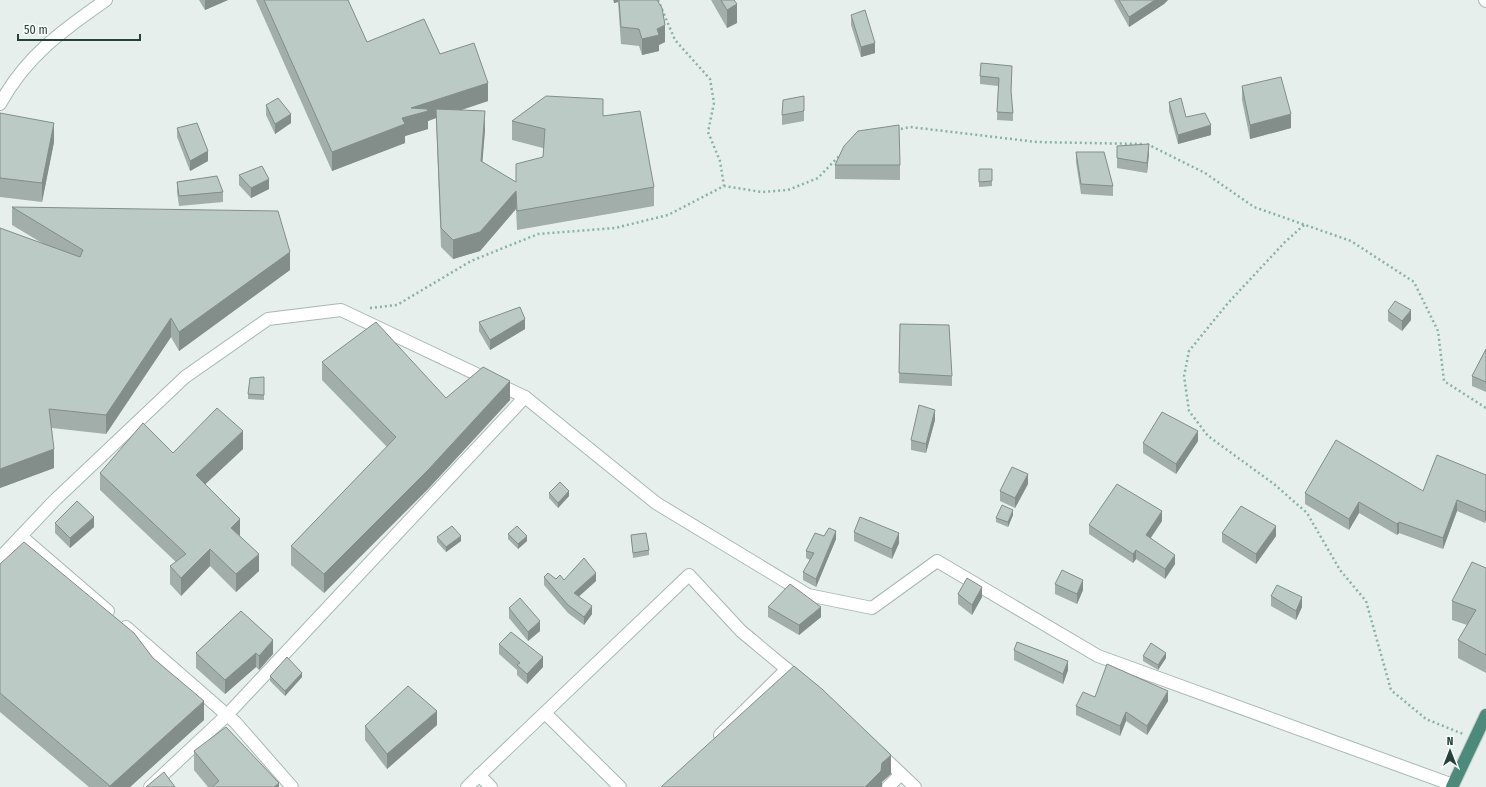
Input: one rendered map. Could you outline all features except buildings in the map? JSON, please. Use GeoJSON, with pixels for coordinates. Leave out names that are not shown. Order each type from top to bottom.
{"type":"FeatureCollection","features":[{"type":"Feature","properties":{"kind":"highway"},"geometry":{"type":"LineString","coordinates":[[1453,786],[1486,715]]}},
{"type":"Feature","properties":{"kind":"street"},"geometry":{"type":"LineString","coordinates":[[0,104],[20,72],[36,54],[54,37],[106,0]]}},
{"type":"Feature","properties":{"kind":"street"},"geometry":{"type":"LineString","coordinates":[[1,554],[21,536],[55,500],[185,377],[268,318],[341,310],[525,397],[656,503],[808,595],[872,608],[937,561],[1098,656],[1453,786]]}},
{"type":"Feature","properties":{"kind":"street"},"geometry":{"type":"LineString","coordinates":[[150,787],[227,715],[525,397]]}},
{"type":"Feature","properties":{"kind":"street"},"geometry":{"type":"LineString","coordinates":[[21,536],[227,715],[292,787]]}},
{"type":"Feature","properties":{"kind":"street"},"geometry":{"type":"LineString","coordinates":[[467,787],[688,576],[741,631],[810,688]]}},
{"type":"Feature","properties":{"kind":"street"},"geometry":{"type":"LineString","coordinates":[[710,744],[787,669]]}},
{"type":"Feature","properties":{"kind":"street"},"geometry":{"type":"LineString","coordinates":[[544,713],[620,787]]}},
{"type":"Feature","properties":{"kind":"street"},"geometry":{"type":"LineString","coordinates":[[872,746],[915,787]]}},
{"type":"Feature","properties":{"kind":"street"},"geometry":{"type":"LineString","coordinates":[[888,787],[901,774]]}},
{"type":"Feature","properties":{"kind":"street"},"geometry":{"type":"LineString","coordinates":[[479,775],[492,787]]}},
{"type":"Feature","properties":{"kind":"path"},"geometry":{"type":"LineString","coordinates":[[658,0],[675,40],[710,79],[714,103],[708,132],[720,161],[724,186]]}},
{"type":"Feature","properties":{"kind":"path"},"geometry":{"type":"LineString","coordinates":[[895,130],[910,127],[1037,142],[1147,144],[1205,173],[1254,207],[1351,241],[1414,282],[1438,331],[1444,382],[1486,408]]}},
{"type":"Feature","properties":{"kind":"path"},"geometry":{"type":"LineString","coordinates":[[365,308],[397,305],[471,261],[538,234],[614,228],[668,215],[724,186],[762,192],[788,190],[818,178],[847,148]]}},
{"type":"Feature","properties":{"kind":"path"},"geometry":{"type":"LineString","coordinates":[[1304,225],[1285,242],[1228,303],[1189,350],[1184,376],[1189,411],[1208,436],[1274,484],[1307,513],[1340,570],[1366,600],[1391,690],[1426,719],[1474,738]]}}]}
